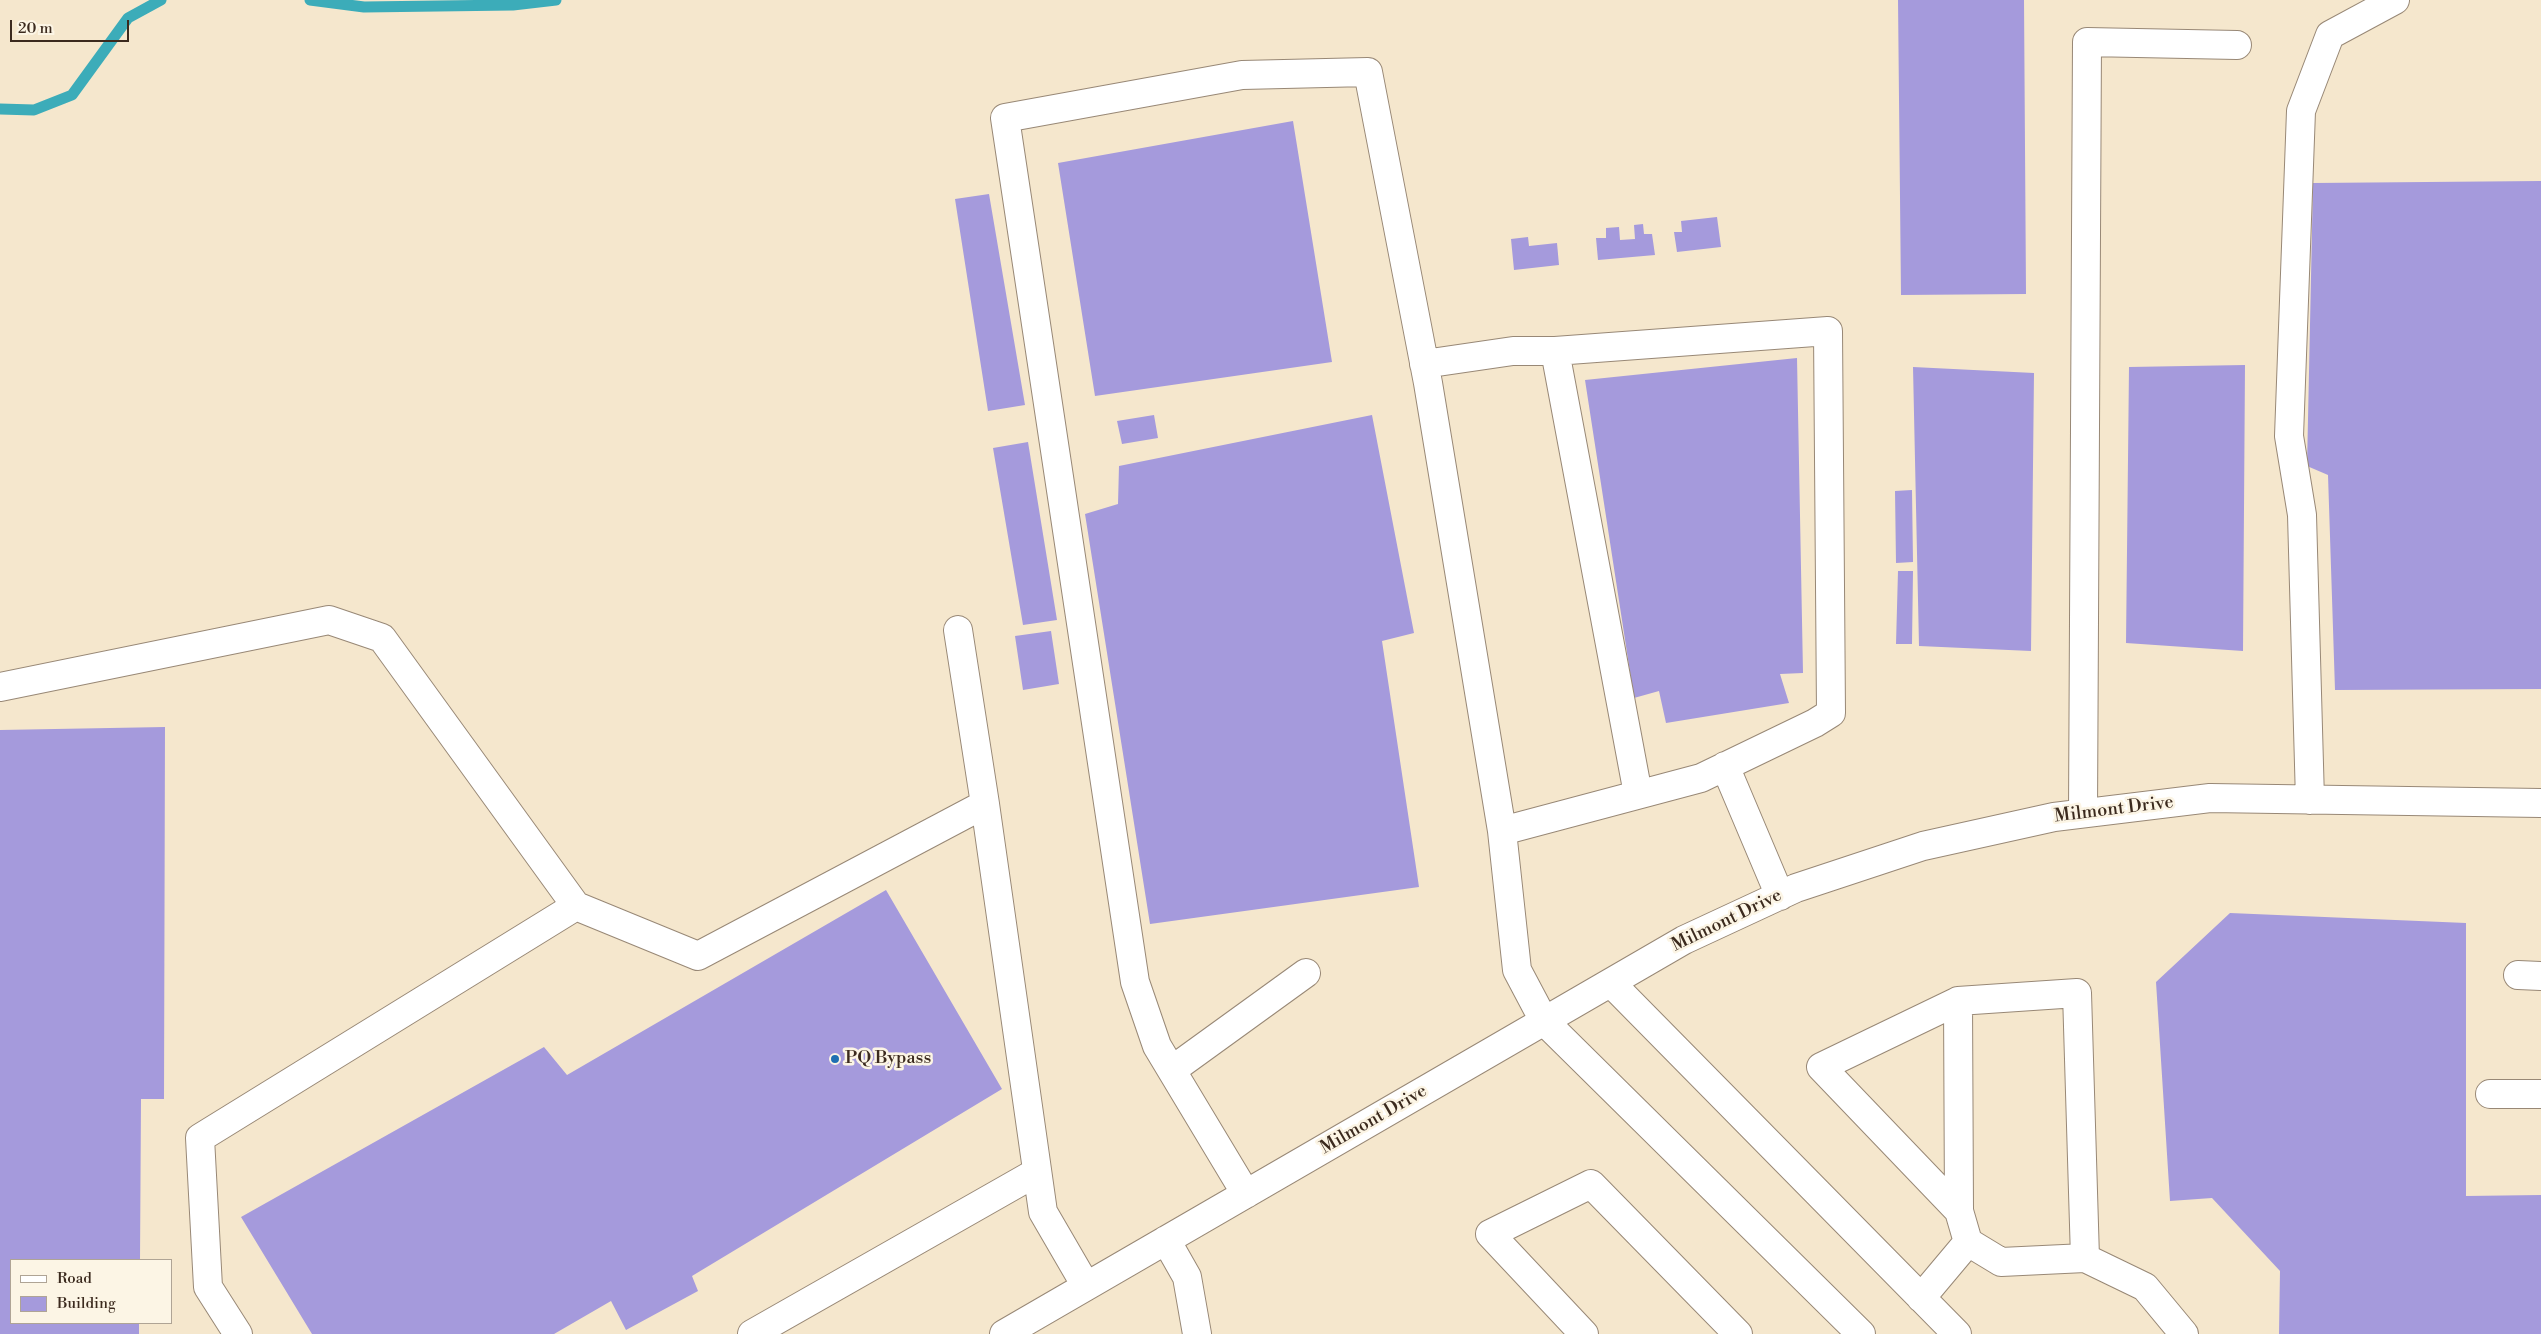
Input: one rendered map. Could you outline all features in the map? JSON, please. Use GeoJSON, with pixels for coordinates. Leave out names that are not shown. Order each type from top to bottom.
{"type":"FeatureCollection","features":[{"type":"Feature","properties":{"kind":"street"},"geometry":{"type":"LineString","coordinates":[[2310,800],[2302,515],[2289,436],[2300,111],[2330,36],[2395,0]]}},
{"type":"Feature","properties":{"kind":"street"},"geometry":{"type":"LineString","coordinates":[[2083,813],[2087,42],[2237,45]]}},
{"type":"Feature","properties":{"kind":"street"},"geometry":{"type":"LineString","coordinates":[[1246,1194],[1157,1046],[1136,982],[1005,118],[1242,75],[1368,72],[1424,364],[1502,831],[1517,970],[1544,1021],[1861,1334]]}},
{"type":"Feature","properties":{"kind":"street"},"geometry":{"type":"LineString","coordinates":[[1424,364],[1513,351],[1555,351],[1828,331],[1831,712],[1815,723],[1701,778],[1502,831]]}},
{"type":"Feature","properties":{"kind":"street"},"geometry":{"type":"LineString","coordinates":[[1555,351],[1638,794]]}},
{"type":"Feature","properties":{"kind":"street"},"geometry":{"type":"LineString","coordinates":[[0,687],[329,620],[382,638],[576,906],[698,956],[985,804]]}},
{"type":"Feature","properties":{"kind":"street"},"geometry":{"type":"LineString","coordinates":[[958,630],[985,804],[1043,1212],[1086,1286]]}},
{"type":"Feature","properties":{"kind":"street"},"geometry":{"type":"LineString","coordinates":[[1725,766],[1780,896]]}},
{"type":"Feature","properties":{"kind":"street","name":"Milmont Drive"},"geometry":{"type":"LineString","coordinates":[[1004,1334],[1040,1325],[1086,1286],[1684,940],[1780,896],[1923,846],[2054,816],[2210,798],[2541,803]]}},
{"type":"Feature","properties":{"kind":"street"},"geometry":{"type":"LineString","coordinates":[[238,1334],[208,1287],[200,1138],[576,906]]}},
{"type":"Feature","properties":{"kind":"street"},"geometry":{"type":"LineString","coordinates":[[1172,1070],[1306,973]]}},
{"type":"Feature","properties":{"kind":"street"},"geometry":{"type":"LineString","coordinates":[[1611,983],[1957,1334]]}},
{"type":"Feature","properties":{"kind":"street"},"geometry":{"type":"LineString","coordinates":[[1959,1211],[1821,1067],[1958,1001],[2077,993],[2085,1258]]}},
{"type":"Feature","properties":{"kind":"street"},"geometry":{"type":"LineString","coordinates":[[1958,1001],[1959,1211],[1968,1242],[2001,1262],[2085,1258],[2145,1287],[2184,1334]]}},
{"type":"Feature","properties":{"kind":"street"},"geometry":{"type":"LineString","coordinates":[[2490,1094],[2541,1094]]}},
{"type":"Feature","properties":{"kind":"street"},"geometry":{"type":"LineString","coordinates":[[752,1334],[1037,1172]]}},
{"type":"Feature","properties":{"kind":"street"},"geometry":{"type":"LineString","coordinates":[[1584,1334],[1490,1234],[1591,1184],[1738,1334]]}},
{"type":"Feature","properties":{"kind":"street"},"geometry":{"type":"LineString","coordinates":[[1166,1240],[1187,1277],[1197,1334]]}},
{"type":"Feature","properties":{"kind":"street"},"geometry":{"type":"LineString","coordinates":[[1921,1298],[1968,1242]]}},
{"type":"Feature","properties":{"kind":"building"},"geometry":{"type":"Polygon","coordinates":[[[1898,0],[2024,0],[2026,294],[1901,295],[1898,0]]]}},
{"type":"Feature","properties":{"kind":"building"},"geometry":{"type":"Polygon","coordinates":[[[1293,121],[1332,362],[1095,396],[1058,163],[1293,121]]]}},
{"type":"Feature","properties":{"kind":"building"},"geometry":{"type":"Polygon","coordinates":[[[2541,181],[2541,689],[2335,690],[2328,475],[2307,466],[2313,183],[2541,181]]]}},
{"type":"Feature","properties":{"kind":"building"},"geometry":{"type":"Polygon","coordinates":[[[989,194],[1025,405],[988,411],[955,199],[989,194]]]}},
{"type":"Feature","properties":{"kind":"building"},"geometry":{"type":"Polygon","coordinates":[[[1717,217],[1721,247],[1677,252],[1674,232],[1682,232],[1681,221],[1717,217]]]}},
{"type":"Feature","properties":{"kind":"building"},"geometry":{"type":"Polygon","coordinates":[[[1643,224],[1644,234],[1652,234],[1655,255],[1598,260],[1596,238],[1606,238],[1606,228],[1619,227],[1620,240],[1635,239],[1634,225],[1643,224]]]}},
{"type":"Feature","properties":{"kind":"building"},"geometry":{"type":"Polygon","coordinates":[[[1528,237],[1529,246],[1557,243],[1559,265],[1514,270],[1511,239],[1528,237]]]}},
{"type":"Feature","properties":{"kind":"building"},"geometry":{"type":"Polygon","coordinates":[[[1797,358],[1803,673],[1780,674],[1789,703],[1666,723],[1659,691],[1634,698],[1585,380],[1797,358]]]}},
{"type":"Feature","properties":{"kind":"building"},"geometry":{"type":"Polygon","coordinates":[[[2245,365],[2243,651],[2126,643],[2129,367],[2245,365]]]}},
{"type":"Feature","properties":{"kind":"building"},"geometry":{"type":"Polygon","coordinates":[[[1913,367],[2034,373],[2031,651],[1919,646],[1913,367]]]}},
{"type":"Feature","properties":{"kind":"building"},"geometry":{"type":"Polygon","coordinates":[[[1154,415],[1158,438],[1122,444],[1117,421],[1154,415]]]}},
{"type":"Feature","properties":{"kind":"building"},"geometry":{"type":"Polygon","coordinates":[[[1372,415],[1414,633],[1382,641],[1419,887],[1150,924],[1085,514],[1118,504],[1119,466],[1372,415]]]}},
{"type":"Feature","properties":{"kind":"building"},"geometry":{"type":"Polygon","coordinates":[[[1028,442],[1057,620],[1023,625],[993,448],[1028,442]]]}},
{"type":"Feature","properties":{"kind":"building"},"geometry":{"type":"Polygon","coordinates":[[[1912,490],[1913,562],[1896,563],[1895,491],[1912,490]]]}},
{"type":"Feature","properties":{"kind":"building"},"geometry":{"type":"Polygon","coordinates":[[[1898,571],[1913,571],[1912,644],[1896,644],[1898,571]]]}},
{"type":"Feature","properties":{"kind":"building"},"geometry":{"type":"Polygon","coordinates":[[[1051,631],[1059,684],[1023,690],[1015,636],[1051,631]]]}},
{"type":"Feature","properties":{"kind":"building"},"geometry":{"type":"Polygon","coordinates":[[[165,727],[164,1099],[141,1099],[140,1259],[10,1259],[10,1324],[139,1324],[139,1334],[0,1334],[0,730],[165,727]]]}},
{"type":"Feature","properties":{"kind":"building"},"geometry":{"type":"Polygon","coordinates":[[[886,890],[1002,1089],[692,1276],[698,1291],[626,1330],[611,1301],[554,1334],[312,1334],[241,1217],[544,1047],[567,1075],[886,890]]]}},
{"type":"Feature","properties":{"kind":"building"},"geometry":{"type":"Polygon","coordinates":[[[2230,913],[2466,923],[2466,1196],[2541,1195],[2541,1334],[2279,1334],[2280,1271],[2212,1198],[2170,1201],[2156,982],[2230,913]]]}},
{"type":"Feature","properties":{"kind":"waterway"},"geometry":{"type":"LineString","coordinates":[[0,109],[34,110],[72,95],[128,18],[161,0]]}},
{"type":"Feature","properties":{"kind":"waterway"},"geometry":{"type":"LineString","coordinates":[[310,0],[364,7],[513,5],[556,0]]}},
{"type":"Feature","properties":{"kind":"place","name":"PQ Bypass"},"geometry":{"type":"Point","coordinates":[835,1059]}}]}
